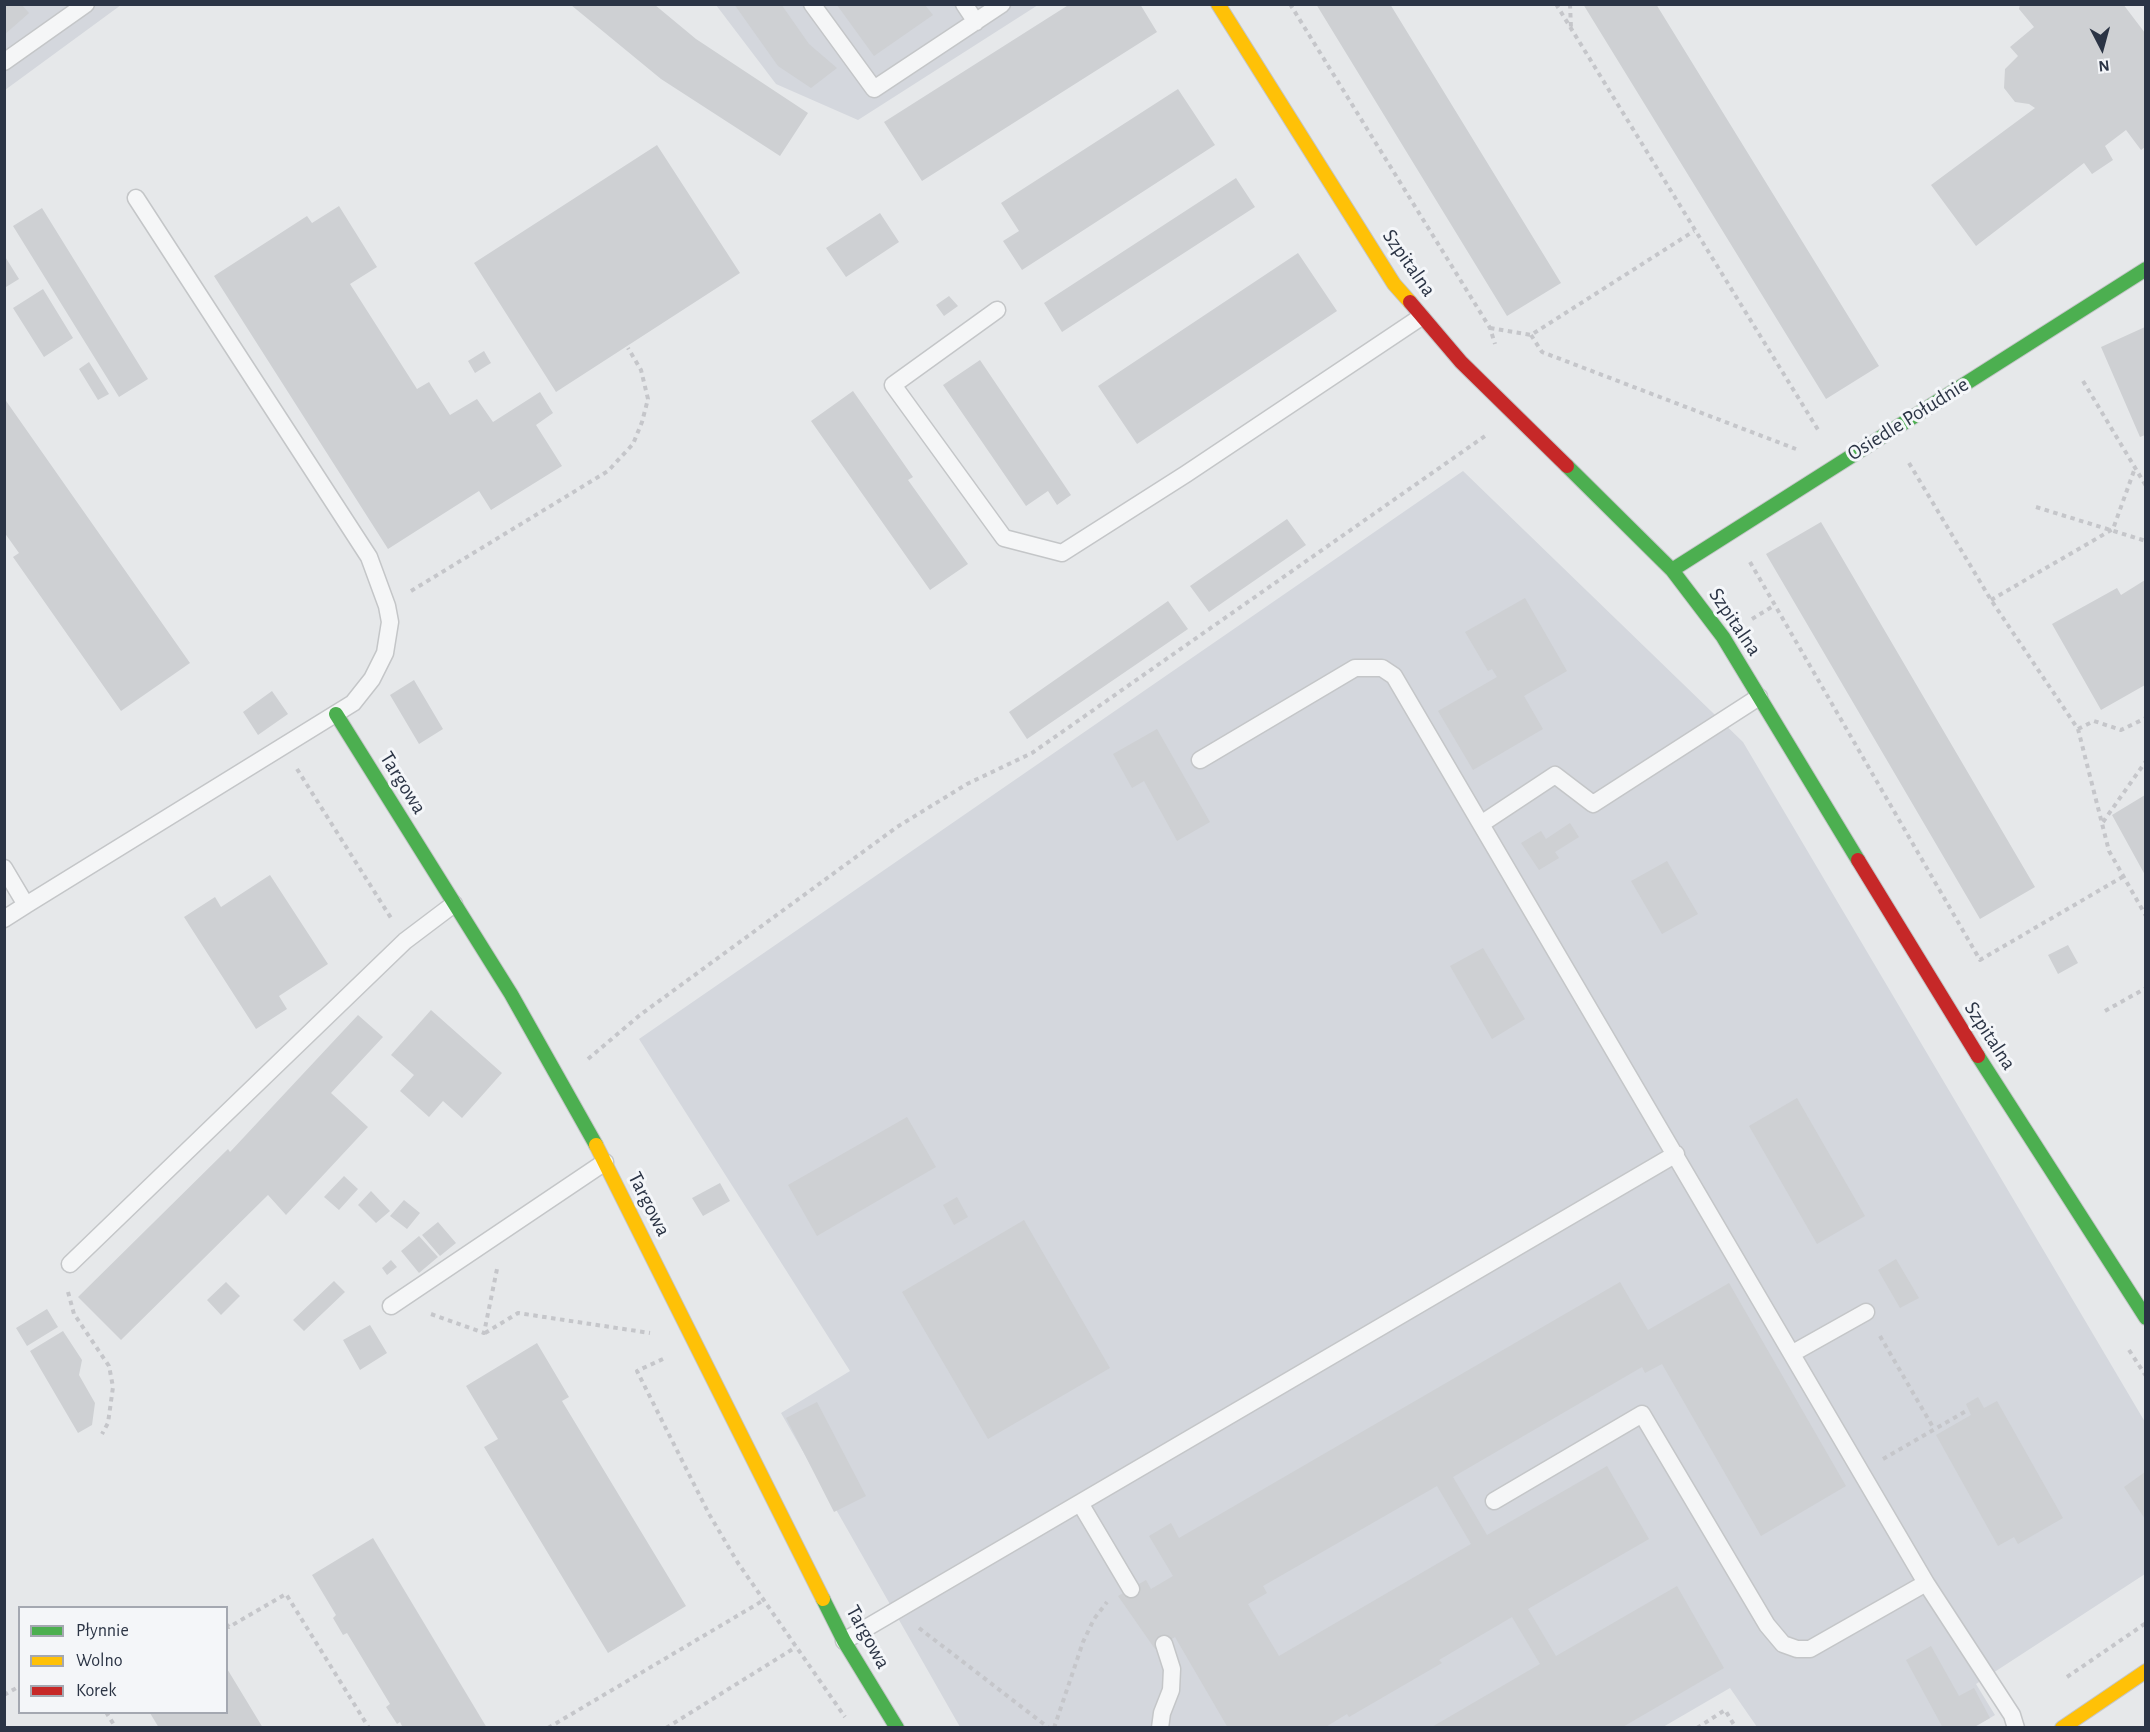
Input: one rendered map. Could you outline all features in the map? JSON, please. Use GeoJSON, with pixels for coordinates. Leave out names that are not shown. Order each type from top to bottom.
{"type":"FeatureCollection","features":[{"type":"Feature","properties":{"kind":"street","name":"Szpitalna"},"geometry":{"type":"LineString","coordinates":[[1218,4],[1394,284],[1421,317],[1514,415],[1672,570],[1723,637],[1944,1003],[2144,1314]]}},
{"type":"Feature","properties":{"kind":"street","name":"Osiedle Południe"},"geometry":{"type":"LineString","coordinates":[[1672,570],[1731,530],[2145,269]]}},
{"type":"Feature","properties":{"kind":"street","name":"Targowa"},"geometry":{"type":"LineString","coordinates":[[336,714],[522,1013],[605,1162],[844,1641],[897,1728]]}},
{"type":"Feature","properties":{"kind":"street"},"geometry":{"type":"LineString","coordinates":[[2062,1728],[2145,1671]]}},
{"type":"Feature","properties":{"kind":"lane"},"geometry":{"type":"LineString","coordinates":[[4,62],[86,4]]}},
{"type":"Feature","properties":{"kind":"lane"},"geometry":{"type":"LineString","coordinates":[[812,4],[874,89],[1002,4]]}},
{"type":"Feature","properties":{"kind":"lane"},"geometry":{"type":"LineString","coordinates":[[964,4],[976,22]]}},
{"type":"Feature","properties":{"kind":"lane"},"geometry":{"type":"LineString","coordinates":[[4,919],[353,703],[372,679],[385,653],[390,622],[387,606],[369,557],[136,198]]}},
{"type":"Feature","properties":{"kind":"lane"},"geometry":{"type":"LineString","coordinates":[[997,310],[893,385],[1004,538],[1062,553],[1186,474],[1421,317]]}},
{"type":"Feature","properties":{"kind":"lane"},"geometry":{"type":"LineString","coordinates":[[1200,760],[1355,668],[1382,668],[1394,676],[1926,1583],[2012,1716],[2016,1728]]}},
{"type":"Feature","properties":{"kind":"lane"},"geometry":{"type":"LineString","coordinates":[[1481,824],[1555,775],[1593,804],[1759,697]]}},
{"type":"Feature","properties":{"kind":"lane"},"geometry":{"type":"LineString","coordinates":[[4,867],[26,905]]}},
{"type":"Feature","properties":{"kind":"lane"},"geometry":{"type":"LineString","coordinates":[[70,1264],[405,941],[454,904]]}},
{"type":"Feature","properties":{"kind":"lane"},"geometry":{"type":"LineString","coordinates":[[844,1641],[1676,1154]]}},
{"type":"Feature","properties":{"kind":"lane"},"geometry":{"type":"LineString","coordinates":[[394,1304],[605,1162]]}},
{"type":"Feature","properties":{"kind":"lane"},"geometry":{"type":"LineString","coordinates":[[1793,1353],[1866,1312]]}},
{"type":"Feature","properties":{"kind":"lane"},"geometry":{"type":"LineString","coordinates":[[1494,1501],[1642,1414],[1767,1625],[1783,1644],[1797,1649],[1810,1649],[1926,1583]]}},
{"type":"Feature","properties":{"kind":"lane"},"geometry":{"type":"LineString","coordinates":[[1080,1503],[1128,1583]]}},
{"type":"Feature","properties":{"kind":"lane"},"geometry":{"type":"LineString","coordinates":[[1160,1728],[1173,1669],[1164,1644]]}},
{"type":"Feature","properties":{"kind":"path"},"geometry":{"type":"LineString","coordinates":[[1290,4],[1490,328],[1497,350]]}},
{"type":"Feature","properties":{"kind":"path"},"geometry":{"type":"LineString","coordinates":[[1556,4],[1824,440]]}},
{"type":"Feature","properties":{"kind":"path"},"geometry":{"type":"LineString","coordinates":[[1570,4],[1571,29]]}},
{"type":"Feature","properties":{"kind":"path"},"geometry":{"type":"LineString","coordinates":[[1490,328],[1531,335],[1694,231]]}},
{"type":"Feature","properties":{"kind":"path"},"geometry":{"type":"LineString","coordinates":[[1531,335],[1542,352],[1797,449]]}},
{"type":"Feature","properties":{"kind":"path"},"geometry":{"type":"LineString","coordinates":[[387,606],[608,471],[633,444],[648,399],[641,370],[628,348]]}},
{"type":"Feature","properties":{"kind":"path"},"geometry":{"type":"LineString","coordinates":[[2083,381],[2145,486]]}},
{"type":"Feature","properties":{"kind":"path"},"geometry":{"type":"LineString","coordinates":[[580,1066],[640,1015],[897,827],[967,784],[1032,753],[1514,415]]}},
{"type":"Feature","properties":{"kind":"path"},"geometry":{"type":"LineString","coordinates":[[1890,431],[1991,600],[2078,729],[2109,852],[2145,916]]}},
{"type":"Feature","properties":{"kind":"path"},"geometry":{"type":"LineString","coordinates":[[1991,600],[2113,529],[2135,468]]}},
{"type":"Feature","properties":{"kind":"path"},"geometry":{"type":"LineString","coordinates":[[2036,507],[2113,529],[2145,541]]}},
{"type":"Feature","properties":{"kind":"path"},"geometry":{"type":"LineString","coordinates":[[1731,530],[1980,960],[2124,876]]}},
{"type":"Feature","properties":{"kind":"path"},"geometry":{"type":"LineString","coordinates":[[1749,621],[1775,605]]}},
{"type":"Feature","properties":{"kind":"path"},"geometry":{"type":"LineString","coordinates":[[2078,729],[2094,721],[2121,730],[2145,718]]}},
{"type":"Feature","properties":{"kind":"path"},"geometry":{"type":"LineString","coordinates":[[283,748],[405,941]]}},
{"type":"Feature","properties":{"kind":"path"},"geometry":{"type":"LineString","coordinates":[[2102,823],[2145,761]]}},
{"type":"Feature","properties":{"kind":"path"},"geometry":{"type":"LineString","coordinates":[[2105,1011],[2145,987]]}},
{"type":"Feature","properties":{"kind":"path"},"geometry":{"type":"LineString","coordinates":[[70,1264],[68,1298],[74,1314],[109,1366],[113,1387],[108,1423],[102,1434]]}},
{"type":"Feature","properties":{"kind":"path"},"geometry":{"type":"LineString","coordinates":[[484,1333],[498,1265]]}},
{"type":"Feature","properties":{"kind":"path"},"geometry":{"type":"LineString","coordinates":[[394,1304],[484,1333],[518,1312],[651,1333],[659,1329]]}},
{"type":"Feature","properties":{"kind":"path"},"geometry":{"type":"LineString","coordinates":[[1866,1312],[1934,1429]]}},
{"type":"Feature","properties":{"kind":"path"},"geometry":{"type":"LineString","coordinates":[[673,1354],[637,1371],[709,1514],[764,1600],[846,1719]]}},
{"type":"Feature","properties":{"kind":"path"},"geometry":{"type":"LineString","coordinates":[[1862,1472],[1966,1411]]}},
{"type":"Feature","properties":{"kind":"path"},"geometry":{"type":"LineString","coordinates":[[1054,1728],[1083,1642],[1094,1619],[1128,1583]]}},
{"type":"Feature","properties":{"kind":"path"},"geometry":{"type":"LineString","coordinates":[[228,1626],[286,1594],[369,1728]]}},
{"type":"Feature","properties":{"kind":"path"},"geometry":{"type":"LineString","coordinates":[[548,1728],[764,1600]]}},
{"type":"Feature","properties":{"kind":"path"},"geometry":{"type":"LineString","coordinates":[[896,1611],[1049,1728]]}},
{"type":"Feature","properties":{"kind":"path"},"geometry":{"type":"LineString","coordinates":[[2060,1683],[2145,1623]]}},
{"type":"Feature","properties":{"kind":"path"},"geometry":{"type":"LineString","coordinates":[[666,1728],[796,1647]]}},
{"type":"Feature","properties":{"kind":"path"},"geometry":{"type":"LineString","coordinates":[[4,1695],[18,1687]]}},
{"type":"Feature","properties":{"kind":"path"},"geometry":{"type":"LineString","coordinates":[[1697,1728],[1725,1710],[1736,1728]]}},
{"type":"Feature","properties":{"kind":"path"},"geometry":{"type":"LineString","coordinates":[[107,1714],[116,1728]]}},
{"type":"Feature","properties":{"kind":"shaded area"},"geometry":{"type":"Polygon","coordinates":[[[5,5],[121,5],[5,90],[5,5]]]}},
{"type":"Feature","properties":{"kind":"shaded area"},"geometry":{"type":"Polygon","coordinates":[[[716,5],[1038,5],[858,120],[776,84],[716,5]]]}},
{"type":"Feature","properties":{"kind":"shaded area"},"geometry":{"type":"Polygon","coordinates":[[[1463,471],[1743,742],[2145,1422],[2145,1574],[1976,1684],[1995,1715],[1975,1727],[1757,1727],[1730,1688],[1663,1727],[960,1727],[781,1413],[850,1371],[639,1039],[1463,471]]]}},
{"type":"Feature","properties":{"kind":"building"},"geometry":{"type":"Polygon","coordinates":[[[4,4],[21,4],[29,13],[4,35],[4,4]]]}},
{"type":"Feature","properties":{"kind":"building"},"geometry":{"type":"Polygon","coordinates":[[[734,4],[781,4],[809,44],[837,68],[811,88],[778,66],[734,4]]]}},
{"type":"Feature","properties":{"kind":"building"},"geometry":{"type":"Polygon","coordinates":[[[1070,4],[1140,4],[1157,32],[922,181],[884,122],[1070,4]]]}},
{"type":"Feature","properties":{"kind":"building"},"geometry":{"type":"Polygon","coordinates":[[[1316,4],[1390,4],[1561,283],[1507,316],[1316,4]]]}},
{"type":"Feature","properties":{"kind":"building"},"geometry":{"type":"Polygon","coordinates":[[[1583,4],[1656,4],[1879,366],[1826,399],[1583,4]]]}},
{"type":"Feature","properties":{"kind":"building"},"geometry":{"type":"Polygon","coordinates":[[[2020,4],[2123,4],[2145,33],[2145,147],[2141,150],[2126,130],[2105,146],[2113,160],[2092,174],[2084,163],[1976,246],[1931,185],[2035,108],[2029,104],[2015,102],[2004,88],[2005,69],[2018,56],[2010,47],[2034,27],[2019,9],[2020,4]]]}},
{"type":"Feature","properties":{"kind":"building"},"geometry":{"type":"Polygon","coordinates":[[[571,5],[655,5],[696,39],[808,113],[780,156],[661,79],[571,5]]]}},
{"type":"Feature","properties":{"kind":"building"},"geometry":{"type":"Polygon","coordinates":[[[837,5],[925,5],[933,15],[874,56],[837,5]]]}},
{"type":"Feature","properties":{"kind":"building"},"geometry":{"type":"Polygon","coordinates":[[[1178,89],[1215,145],[1022,270],[1003,241],[1019,231],[1001,203],[1178,89]]]}},
{"type":"Feature","properties":{"kind":"building"},"geometry":{"type":"Polygon","coordinates":[[[657,145],[740,273],[556,392],[474,263],[657,145]]]}},
{"type":"Feature","properties":{"kind":"building"},"geometry":{"type":"Polygon","coordinates":[[[1236,178],[1255,207],[1062,332],[1044,303],[1236,178]]]}},
{"type":"Feature","properties":{"kind":"building"},"geometry":{"type":"Polygon","coordinates":[[[339,206],[377,267],[350,284],[417,389],[429,382],[450,415],[477,399],[493,422],[540,392],[553,413],[536,425],[562,466],[491,510],[479,491],[388,549],[214,276],[307,216],[312,223],[339,206]]]}},
{"type":"Feature","properties":{"kind":"building"},"geometry":{"type":"Polygon","coordinates":[[[42,208],[148,379],[119,397],[13,226],[42,208]]]}},
{"type":"Feature","properties":{"kind":"building"},"geometry":{"type":"Polygon","coordinates":[[[880,213],[899,242],[846,277],[826,248],[880,213]]]}},
{"type":"Feature","properties":{"kind":"building"},"geometry":{"type":"Polygon","coordinates":[[[1298,253],[1337,311],[1137,444],[1098,386],[1298,253]]]}},
{"type":"Feature","properties":{"kind":"building"},"geometry":{"type":"Polygon","coordinates":[[[4,255],[19,279],[6,287],[4,284],[4,255]]]}},
{"type":"Feature","properties":{"kind":"building"},"geometry":{"type":"Polygon","coordinates":[[[43,289],[73,338],[44,357],[13,308],[43,289]]]}},
{"type":"Feature","properties":{"kind":"building"},"geometry":{"type":"Polygon","coordinates":[[[949,296],[958,306],[944,316],[936,305],[949,296]]]}},
{"type":"Feature","properties":{"kind":"building"},"geometry":{"type":"Polygon","coordinates":[[[2145,327],[2145,435],[2140,437],[2101,347],[2145,327]]]}},
{"type":"Feature","properties":{"kind":"building"},"geometry":{"type":"Polygon","coordinates":[[[484,351],[491,363],[475,373],[468,361],[484,351]]]}},
{"type":"Feature","properties":{"kind":"building"},"geometry":{"type":"Polygon","coordinates":[[[980,360],[1071,495],[1057,505],[1048,491],[1026,506],[943,385],[980,360]]]}},
{"type":"Feature","properties":{"kind":"building"},"geometry":{"type":"Polygon","coordinates":[[[89,362],[109,394],[98,400],[79,369],[89,362]]]}},
{"type":"Feature","properties":{"kind":"building"},"geometry":{"type":"Polygon","coordinates":[[[853,391],[913,477],[908,480],[968,564],[930,590],[811,421],[853,391]]]}},
{"type":"Feature","properties":{"kind":"building"},"geometry":{"type":"Polygon","coordinates":[[[4,398],[190,663],[121,711],[13,557],[19,553],[4,532],[4,398]]]}},
{"type":"Feature","properties":{"kind":"building"},"geometry":{"type":"Polygon","coordinates":[[[1287,519],[1306,545],[1209,612],[1190,586],[1287,519]]]}},
{"type":"Feature","properties":{"kind":"building"},"geometry":{"type":"Polygon","coordinates":[[[1821,522],[2035,887],[1980,919],[1766,554],[1821,522]]]}},
{"type":"Feature","properties":{"kind":"building"},"geometry":{"type":"Polygon","coordinates":[[[2145,580],[2145,685],[2101,710],[2052,624],[2117,588],[2121,595],[2145,580]]]}},
{"type":"Feature","properties":{"kind":"building"},"geometry":{"type":"Polygon","coordinates":[[[1525,598],[1567,671],[1524,696],[1543,729],[1473,770],[1438,711],[1497,677],[1492,669],[1488,671],[1465,632],[1525,598]]]}},
{"type":"Feature","properties":{"kind":"building"},"geometry":{"type":"Polygon","coordinates":[[[1168,601],[1188,629],[1027,739],[1009,712],[1168,601]]]}},
{"type":"Feature","properties":{"kind":"building"},"geometry":{"type":"Polygon","coordinates":[[[414,680],[443,729],[419,744],[390,695],[414,680]]]}},
{"type":"Feature","properties":{"kind":"building"},"geometry":{"type":"Polygon","coordinates":[[[272,691],[288,714],[258,735],[243,712],[272,691]]]}},
{"type":"Feature","properties":{"kind":"building"},"geometry":{"type":"Polygon","coordinates":[[[1157,729],[1210,822],[1177,841],[1144,781],[1132,788],[1113,754],[1157,729]]]}},
{"type":"Feature","properties":{"kind":"building"},"geometry":{"type":"Polygon","coordinates":[[[2145,795],[2145,875],[2112,815],[2145,795]]]}},
{"type":"Feature","properties":{"kind":"building"},"geometry":{"type":"Polygon","coordinates":[[[1570,823],[1579,837],[1555,852],[1559,858],[1539,870],[1521,843],[1541,831],[1546,839],[1570,823]]]}},
{"type":"Feature","properties":{"kind":"building"},"geometry":{"type":"Polygon","coordinates":[[[1667,861],[1698,914],[1662,934],[1631,881],[1667,861]]]}},
{"type":"Feature","properties":{"kind":"building"},"geometry":{"type":"Polygon","coordinates":[[[270,875],[328,964],[279,996],[287,1009],[256,1029],[184,917],[215,897],[221,907],[270,875]]]}},
{"type":"Feature","properties":{"kind":"building"},"geometry":{"type":"Polygon","coordinates":[[[2068,945],[2078,963],[2058,974],[2048,955],[2068,945]]]}},
{"type":"Feature","properties":{"kind":"building"},"geometry":{"type":"Polygon","coordinates":[[[1483,948],[1525,1019],[1492,1039],[1450,966],[1483,948]]]}},
{"type":"Feature","properties":{"kind":"building"},"geometry":{"type":"Polygon","coordinates":[[[431,1010],[502,1073],[462,1118],[443,1101],[429,1117],[400,1091],[414,1075],[391,1055],[431,1010]]]}},
{"type":"Feature","properties":{"kind":"building"},"geometry":{"type":"Polygon","coordinates":[[[358,1015],[383,1037],[331,1093],[368,1127],[286,1215],[268,1195],[121,1340],[78,1297],[228,1149],[230,1152],[358,1015]]]}},
{"type":"Feature","properties":{"kind":"building"},"geometry":{"type":"Polygon","coordinates":[[[1797,1098],[1865,1216],[1817,1244],[1749,1126],[1797,1098]]]}},
{"type":"Feature","properties":{"kind":"building"},"geometry":{"type":"Polygon","coordinates":[[[907,1117],[936,1167],[817,1236],[788,1185],[907,1117]]]}},
{"type":"Feature","properties":{"kind":"building"},"geometry":{"type":"Polygon","coordinates":[[[344,1176],[358,1189],[339,1210],[324,1197],[344,1176]]]}},
{"type":"Feature","properties":{"kind":"building"},"geometry":{"type":"Polygon","coordinates":[[[720,1183],[730,1201],[703,1216],[692,1198],[720,1183]]]}},
{"type":"Feature","properties":{"kind":"building"},"geometry":{"type":"Polygon","coordinates":[[[371,1191],[390,1211],[376,1223],[358,1205],[371,1191]]]}},
{"type":"Feature","properties":{"kind":"building"},"geometry":{"type":"Polygon","coordinates":[[[957,1197],[968,1217],[954,1225],[943,1205],[957,1197]]]}},
{"type":"Feature","properties":{"kind":"building"},"geometry":{"type":"Polygon","coordinates":[[[404,1200],[420,1213],[407,1229],[390,1216],[404,1200]]]}},
{"type":"Feature","properties":{"kind":"building"},"geometry":{"type":"Polygon","coordinates":[[[1024,1220],[1110,1368],[988,1439],[902,1292],[1024,1220]]]}},
{"type":"Feature","properties":{"kind":"building"},"geometry":{"type":"Polygon","coordinates":[[[438,1222],[456,1243],[440,1256],[422,1235],[438,1222]]]}},
{"type":"Feature","properties":{"kind":"building"},"geometry":{"type":"Polygon","coordinates":[[[419,1236],[438,1257],[419,1273],[401,1251],[419,1236]]]}},
{"type":"Feature","properties":{"kind":"building"},"geometry":{"type":"Polygon","coordinates":[[[1896,1259],[1919,1298],[1900,1308],[1878,1270],[1896,1259]]]}},
{"type":"Feature","properties":{"kind":"building"},"geometry":{"type":"Polygon","coordinates":[[[391,1260],[397,1267],[387,1275],[382,1268],[391,1260]]]}},
{"type":"Feature","properties":{"kind":"building"},"geometry":{"type":"Polygon","coordinates":[[[334,1281],[345,1292],[304,1331],[293,1320],[334,1281]]]}},
{"type":"Feature","properties":{"kind":"building"},"geometry":{"type":"Polygon","coordinates":[[[226,1282],[240,1296],[221,1315],[207,1300],[226,1282]]]}},
{"type":"Feature","properties":{"kind":"building"},"geometry":{"type":"Polygon","coordinates":[[[1620,1282],[1648,1330],[1729,1283],[1846,1486],[1761,1536],[1662,1364],[1645,1373],[1642,1367],[1453,1477],[1487,1535],[1607,1466],[1649,1539],[1528,1609],[1556,1656],[1677,1586],[1724,1668],[1621,1728],[1430,1728],[1540,1664],[1512,1617],[1439,1660],[1442,1663],[1349,1717],[1347,1714],[1324,1728],[1228,1728],[1175,1637],[1155,1649],[1118,1596],[1146,1580],[1151,1589],[1173,1576],[1149,1536],[1171,1523],[1179,1538],[1620,1282]],[[1437,1486],[1263,1586],[1267,1593],[1248,1604],[1279,1656],[1471,1544],[1437,1486]]]}},
{"type":"Feature","properties":{"kind":"building"},"geometry":{"type":"Polygon","coordinates":[[[47,1309],[58,1327],[27,1346],[16,1328],[47,1309]]]}},
{"type":"Feature","properties":{"kind":"building"},"geometry":{"type":"Polygon","coordinates":[[[370,1325],[387,1353],[360,1370],[343,1340],[370,1325]]]}},
{"type":"Feature","properties":{"kind":"building"},"geometry":{"type":"Polygon","coordinates":[[[63,1331],[82,1360],[79,1375],[95,1403],[92,1425],[78,1433],[30,1351],[63,1331]]]}},
{"type":"Feature","properties":{"kind":"building"},"geometry":{"type":"Polygon","coordinates":[[[537,1343],[569,1397],[562,1401],[686,1606],[608,1653],[484,1447],[498,1439],[466,1386],[537,1343]]]}},
{"type":"Feature","properties":{"kind":"building"},"geometry":{"type":"Polygon","coordinates":[[[1978,1397],[1984,1408],[1997,1401],[2063,1518],[2018,1544],[2014,1537],[1998,1546],[1936,1435],[1971,1415],[1966,1404],[1978,1397]]]}},
{"type":"Feature","properties":{"kind":"building"},"geometry":{"type":"Polygon","coordinates":[[[817,1402],[866,1496],[834,1512],[786,1418],[817,1402]]]}},
{"type":"Feature","properties":{"kind":"building"},"geometry":{"type":"Polygon","coordinates":[[[2145,1472],[2145,1519],[2124,1487],[2145,1472]]]}},
{"type":"Feature","properties":{"kind":"building"},"geometry":{"type":"Polygon","coordinates":[[[373,1538],[487,1728],[403,1728],[400,1722],[397,1724],[386,1707],[390,1704],[347,1633],[343,1635],[333,1618],[336,1615],[312,1575],[373,1538]]]}},
{"type":"Feature","properties":{"kind":"building"},"geometry":{"type":"Polygon","coordinates":[[[1931,1646],[1959,1696],[1974,1688],[1990,1718],[1972,1728],[1943,1728],[1906,1660],[1931,1646]]]}},
{"type":"Feature","properties":{"kind":"building"},"geometry":{"type":"Polygon","coordinates":[[[228,1670],[263,1728],[159,1728],[151,1714],[228,1714],[228,1670]]]}},
{"type":"Feature","properties":{"kind":"traffic: fast"},"geometry":{"type":"LineString","coordinates":[[1672,570],[2146,269]]}},
{"type":"Feature","properties":{"kind":"traffic: fast"},"geometry":{"type":"LineString","coordinates":[[1567,466],[1672,570],[1723,637],[1858,860]]}},
{"type":"Feature","properties":{"kind":"traffic: fast"},"geometry":{"type":"LineString","coordinates":[[336,714],[511,994],[596,1145]]}},
{"type":"Feature","properties":{"kind":"traffic: fast"},"geometry":{"type":"LineString","coordinates":[[1978,1056],[2146,1318]]}},
{"type":"Feature","properties":{"kind":"traffic: fast"},"geometry":{"type":"LineString","coordinates":[[823,1599],[844,1641],[897,1728]]}},
{"type":"Feature","properties":{"kind":"traffic: slow"},"geometry":{"type":"LineString","coordinates":[[1218,4],[1394,284],[1410,302]]}},
{"type":"Feature","properties":{"kind":"traffic: slow"},"geometry":{"type":"LineString","coordinates":[[596,1145],[823,1599]]}},
{"type":"Feature","properties":{"kind":"traffic: slow"},"geometry":{"type":"LineString","coordinates":[[2062,1728],[2146,1671]]}},
{"type":"Feature","properties":{"kind":"traffic: jam"},"geometry":{"type":"LineString","coordinates":[[1410,302],[1461,362],[1567,466]]}},
{"type":"Feature","properties":{"kind":"traffic: jam"},"geometry":{"type":"LineString","coordinates":[[1858,860],[1978,1056]]}}]}
